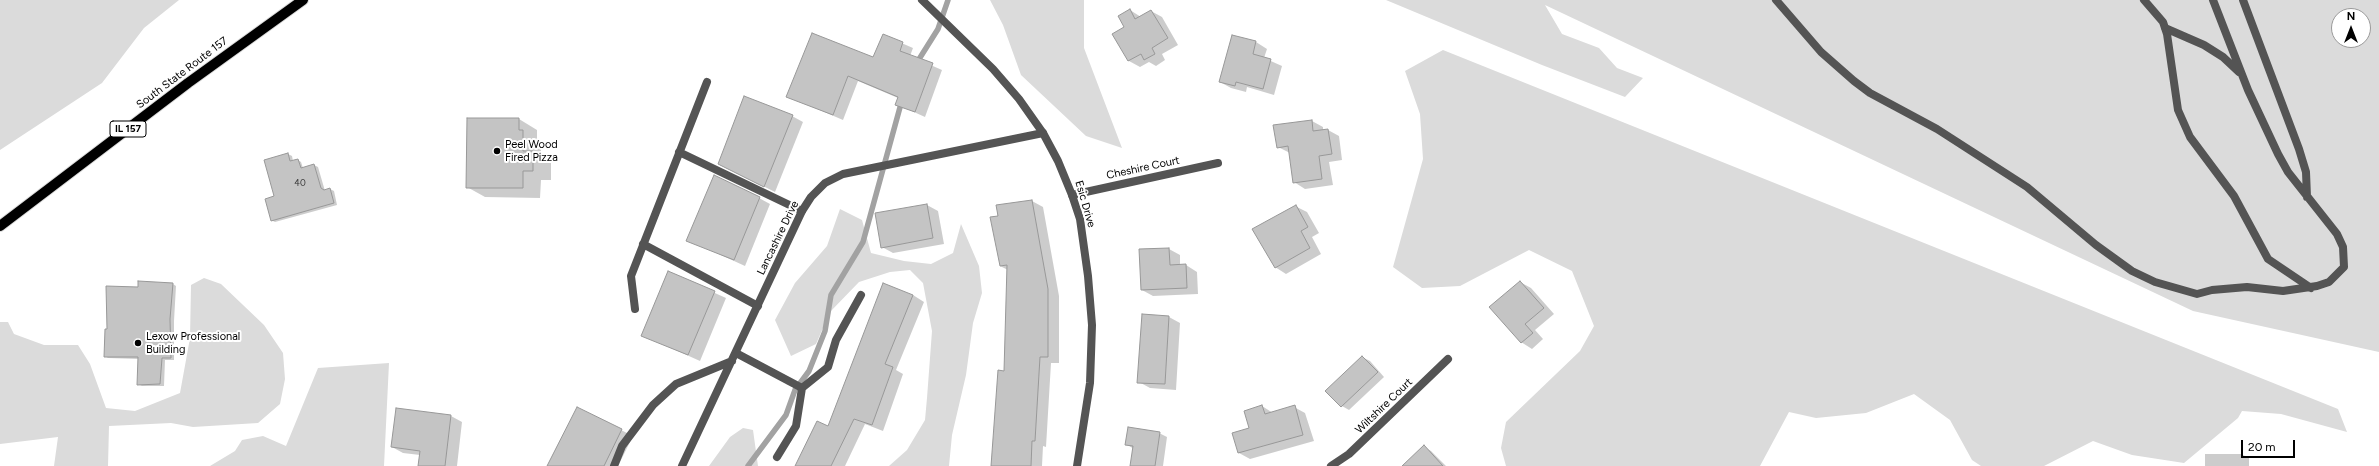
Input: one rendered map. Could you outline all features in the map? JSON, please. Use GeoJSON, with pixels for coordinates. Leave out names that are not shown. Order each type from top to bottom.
{"type":"FeatureCollection","features":[{"type":"Feature","properties":{"kind":"main road","name":"South State Route 157"},"geometry":{"type":"LineString","coordinates":[[0,226],[188,83],[303,0]]}},
{"type":"Feature","properties":{"kind":"street","name":"Esic Drive"},"geometry":{"type":"LineString","coordinates":[[922,0],[993,69],[1019,99],[1043,133],[1058,161],[1080,219],[1088,276],[1092,325],[1090,383],[1077,466]]}},
{"type":"Feature","properties":{"kind":"street"},"geometry":{"type":"LineString","coordinates":[[1776,0],[1821,52],[1854,81],[1870,93],[1937,129],[2027,187],[2096,245],[2132,271],[2155,282],[2198,294],[2212,290],[2247,287],[2283,291],[2311,288],[2329,282],[2338,275],[2344,267],[2345,258],[2337,234],[2288,172],[2242,76],[2213,0]]}},
{"type":"Feature","properties":{"kind":"street"},"geometry":{"type":"LineString","coordinates":[[2144,0],[2165,28],[2178,110],[2190,137],[2234,196],[2268,259],[2311,288]]}},
{"type":"Feature","properties":{"kind":"street"},"geometry":{"type":"LineString","coordinates":[[2244,0],[2299,149],[2306,172],[2308,197]]}},
{"type":"Feature","properties":{"kind":"street"},"geometry":{"type":"LineString","coordinates":[[2165,28],[2190,38],[2223,57],[2242,76]]}},
{"type":"Feature","properties":{"kind":"street"},"geometry":{"type":"LineString","coordinates":[[635,309],[630,276],[707,82]]}},
{"type":"Feature","properties":{"kind":"street","name":"Lancashire Drive"},"geometry":{"type":"LineString","coordinates":[[682,466],[802,211],[811,197],[825,183],[843,174],[1043,133]]}},
{"type":"Feature","properties":{"kind":"street"},"geometry":{"type":"LineString","coordinates":[[679,152],[802,211]]}},
{"type":"Feature","properties":{"kind":"street","name":"Cheshire Court"},"geometry":{"type":"LineString","coordinates":[[1072,195],[1218,163]]}},
{"type":"Feature","properties":{"kind":"street"},"geometry":{"type":"LineString","coordinates":[[643,244],[758,306]]}},
{"type":"Feature","properties":{"kind":"street"},"geometry":{"type":"LineString","coordinates":[[777,457],[796,426],[802,388],[828,367],[836,340],[861,295]]}},
{"type":"Feature","properties":{"kind":"street"},"geometry":{"type":"LineString","coordinates":[[736,353],[802,388]]}},
{"type":"Feature","properties":{"kind":"street","name":"Wiltshire Court"},"geometry":{"type":"LineString","coordinates":[[1332,466],[1349,454],[1448,359]]}},
{"type":"Feature","properties":{"kind":"street"},"geometry":{"type":"LineString","coordinates":[[614,466],[622,446],[653,405],[676,384],[732,361]]}},
{"type":"Feature","properties":{"kind":"shaded area"},"geometry":{"type":"Polygon","coordinates":[[[0,0],[179,0],[144,28],[102,83],[0,150],[0,0]]]}},
{"type":"Feature","properties":{"kind":"shaded area"},"geometry":{"type":"Polygon","coordinates":[[[990,0],[1084,0],[1084,48],[1122,148],[1086,136],[1021,75],[1003,25],[990,0]]]}},
{"type":"Feature","properties":{"kind":"shaded area"},"geometry":{"type":"Polygon","coordinates":[[[1386,0],[2379,0],[2379,352],[2193,311],[1545,5],[1562,34],[1599,48],[1617,68],[1643,78],[1625,97],[1542,65],[1386,0]]]}},
{"type":"Feature","properties":{"kind":"shaded area"},"geometry":{"type":"Polygon","coordinates":[[[1443,50],[2338,409],[2347,432],[2281,414],[2242,411],[2238,418],[2184,463],[2132,455],[2093,441],[2044,466],[1981,466],[1972,460],[1950,420],[1914,394],[1866,413],[1816,418],[1789,412],[1760,466],[1506,466],[1501,448],[1506,422],[1580,351],[1594,326],[1572,271],[1529,250],[1460,286],[1422,288],[1393,267],[1423,159],[1420,114],[1405,71],[1443,50]]]}},
{"type":"Feature","properties":{"kind":"shaded area"},"geometry":{"type":"Polygon","coordinates":[[[840,209],[862,220],[871,253],[904,261],[931,264],[953,253],[961,224],[979,266],[982,293],[973,323],[966,375],[952,435],[949,466],[889,466],[907,450],[925,420],[932,331],[923,283],[910,270],[890,272],[859,282],[830,312],[816,344],[791,356],[775,320],[795,283],[827,246],[840,209]]]}},
{"type":"Feature","properties":{"kind":"shaded area"},"geometry":{"type":"Polygon","coordinates":[[[204,278],[221,284],[264,325],[283,353],[285,379],[280,404],[258,423],[193,427],[171,423],[109,426],[108,466],[54,466],[58,437],[0,444],[0,322],[8,322],[14,334],[44,345],[78,345],[90,364],[106,408],[135,411],[180,393],[190,338],[191,285],[204,278]]]}},
{"type":"Feature","properties":{"kind":"shaded area"},"geometry":{"type":"Polygon","coordinates":[[[389,363],[384,466],[210,466],[235,451],[242,440],[263,436],[286,446],[318,368],[389,363]]]}},
{"type":"Feature","properties":{"kind":"shaded area"},"geometry":{"type":"Polygon","coordinates":[[[743,428],[753,430],[758,466],[709,466],[730,437],[743,428]]]}},
{"type":"Feature","properties":{"kind":"building"},"geometry":{"type":"Polygon","coordinates":[[[1130,9],[1135,19],[1151,10],[1168,38],[1152,48],[1155,54],[1144,60],[1141,54],[1128,61],[1112,34],[1124,27],[1118,16],[1130,9]]]}},
{"type":"Feature","properties":{"kind":"building"},"geometry":{"type":"Polygon","coordinates":[[[812,33],[873,57],[883,34],[903,42],[900,51],[933,63],[915,112],[895,105],[898,97],[848,76],[833,115],[786,97],[812,33]]]}},
{"type":"Feature","properties":{"kind":"building"},"geometry":{"type":"Polygon","coordinates":[[[1232,35],[1256,41],[1253,54],[1271,59],[1263,89],[1236,82],[1235,86],[1219,82],[1232,35]]]}},
{"type":"Feature","properties":{"kind":"building"},"geometry":{"type":"Polygon","coordinates":[[[744,96],[793,115],[764,187],[718,164],[744,96]]]}},
{"type":"Feature","properties":{"kind":"building"},"geometry":{"type":"Polygon","coordinates":[[[467,118],[519,118],[519,130],[523,130],[523,151],[533,151],[533,171],[523,171],[523,188],[466,188],[467,118]]]}},
{"type":"Feature","properties":{"kind":"building"},"geometry":{"type":"Polygon","coordinates":[[[1312,120],[1313,131],[1328,129],[1332,154],[1319,156],[1322,179],[1293,183],[1288,146],[1277,148],[1273,125],[1312,120]]]}},
{"type":"Feature","properties":{"kind":"building"},"geometry":{"type":"Polygon","coordinates":[[[288,153],[290,161],[298,159],[301,168],[314,164],[321,188],[324,190],[330,188],[334,203],[271,221],[265,199],[274,196],[264,160],[288,153]]]}},
{"type":"Feature","properties":{"kind":"building"},"geometry":{"type":"Polygon","coordinates":[[[714,175],[760,197],[734,260],[686,241],[714,175]]]}},
{"type":"Feature","properties":{"kind":"building"},"geometry":{"type":"Polygon","coordinates":[[[1032,200],[1048,289],[1048,357],[1040,357],[1035,441],[1032,441],[1031,466],[991,466],[998,370],[1004,371],[1007,265],[1000,266],[990,217],[998,216],[996,205],[1032,200]]]}},
{"type":"Feature","properties":{"kind":"building"},"geometry":{"type":"Polygon","coordinates":[[[927,204],[933,238],[881,248],[875,213],[927,204]]]}},
{"type":"Feature","properties":{"kind":"building"},"geometry":{"type":"Polygon","coordinates":[[[1296,205],[1308,227],[1301,231],[1310,248],[1275,268],[1252,229],[1296,205]]]}},
{"type":"Feature","properties":{"kind":"building"},"geometry":{"type":"Polygon","coordinates":[[[1169,248],[1170,265],[1186,264],[1187,288],[1141,290],[1139,249],[1169,248]]]}},
{"type":"Feature","properties":{"kind":"building"},"geometry":{"type":"Polygon","coordinates":[[[668,271],[715,291],[688,355],[641,336],[668,271]]]}},
{"type":"Feature","properties":{"kind":"building","name":"Lexow Professional Building"},"geometry":{"type":"Polygon","coordinates":[[[138,281],[173,283],[170,319],[171,358],[162,358],[160,384],[137,385],[138,357],[104,357],[105,329],[107,329],[106,286],[138,287],[138,281]]]}},
{"type":"Feature","properties":{"kind":"building"},"geometry":{"type":"Polygon","coordinates":[[[1520,281],[1544,308],[1525,324],[1533,333],[1521,343],[1489,307],[1520,281]]]}},
{"type":"Feature","properties":{"kind":"building"},"geometry":{"type":"Polygon","coordinates":[[[883,283],[913,295],[885,364],[893,367],[872,425],[854,419],[831,466],[795,466],[817,421],[828,426],[883,283]]]}},
{"type":"Feature","properties":{"kind":"building"},"geometry":{"type":"Polygon","coordinates":[[[1142,314],[1169,316],[1165,384],[1137,383],[1142,314]]]}},
{"type":"Feature","properties":{"kind":"building"},"geometry":{"type":"Polygon","coordinates":[[[1362,356],[1378,372],[1341,407],[1325,391],[1362,356]]]}},
{"type":"Feature","properties":{"kind":"building"},"geometry":{"type":"Polygon","coordinates":[[[1262,405],[1265,414],[1295,405],[1303,435],[1238,453],[1232,433],[1249,428],[1244,411],[1262,405]]]}},
{"type":"Feature","properties":{"kind":"building"},"geometry":{"type":"Polygon","coordinates":[[[577,407],[622,429],[604,466],[547,466],[577,407]]]}},
{"type":"Feature","properties":{"kind":"building"},"geometry":{"type":"Polygon","coordinates":[[[396,408],[451,415],[445,466],[418,466],[420,451],[391,447],[396,408]]]}},
{"type":"Feature","properties":{"kind":"building"},"geometry":{"type":"Polygon","coordinates":[[[1128,427],[1160,432],[1155,466],[1130,466],[1133,446],[1125,445],[1128,427]]]}},
{"type":"Feature","properties":{"kind":"building"},"geometry":{"type":"Polygon","coordinates":[[[1424,445],[1443,466],[1402,466],[1424,445]]]}},
{"type":"Feature","properties":{"kind":"waterway"},"geometry":{"type":"LineString","coordinates":[[916,64],[938,29],[948,0]]}},
{"type":"Feature","properties":{"kind":"waterway"},"geometry":{"type":"LineString","coordinates":[[748,466],[786,415],[795,390],[809,371],[825,331],[831,295],[863,242],[902,100]]}},
{"type":"Feature","properties":{"kind":"place","name":"Peel Wood Fired Pizza"},"geometry":{"type":"Point","coordinates":[497,151]}},
{"type":"Feature","properties":{"kind":"place","name":"Lexow Professional Building"},"geometry":{"type":"Point","coordinates":[138,343]}}]}
